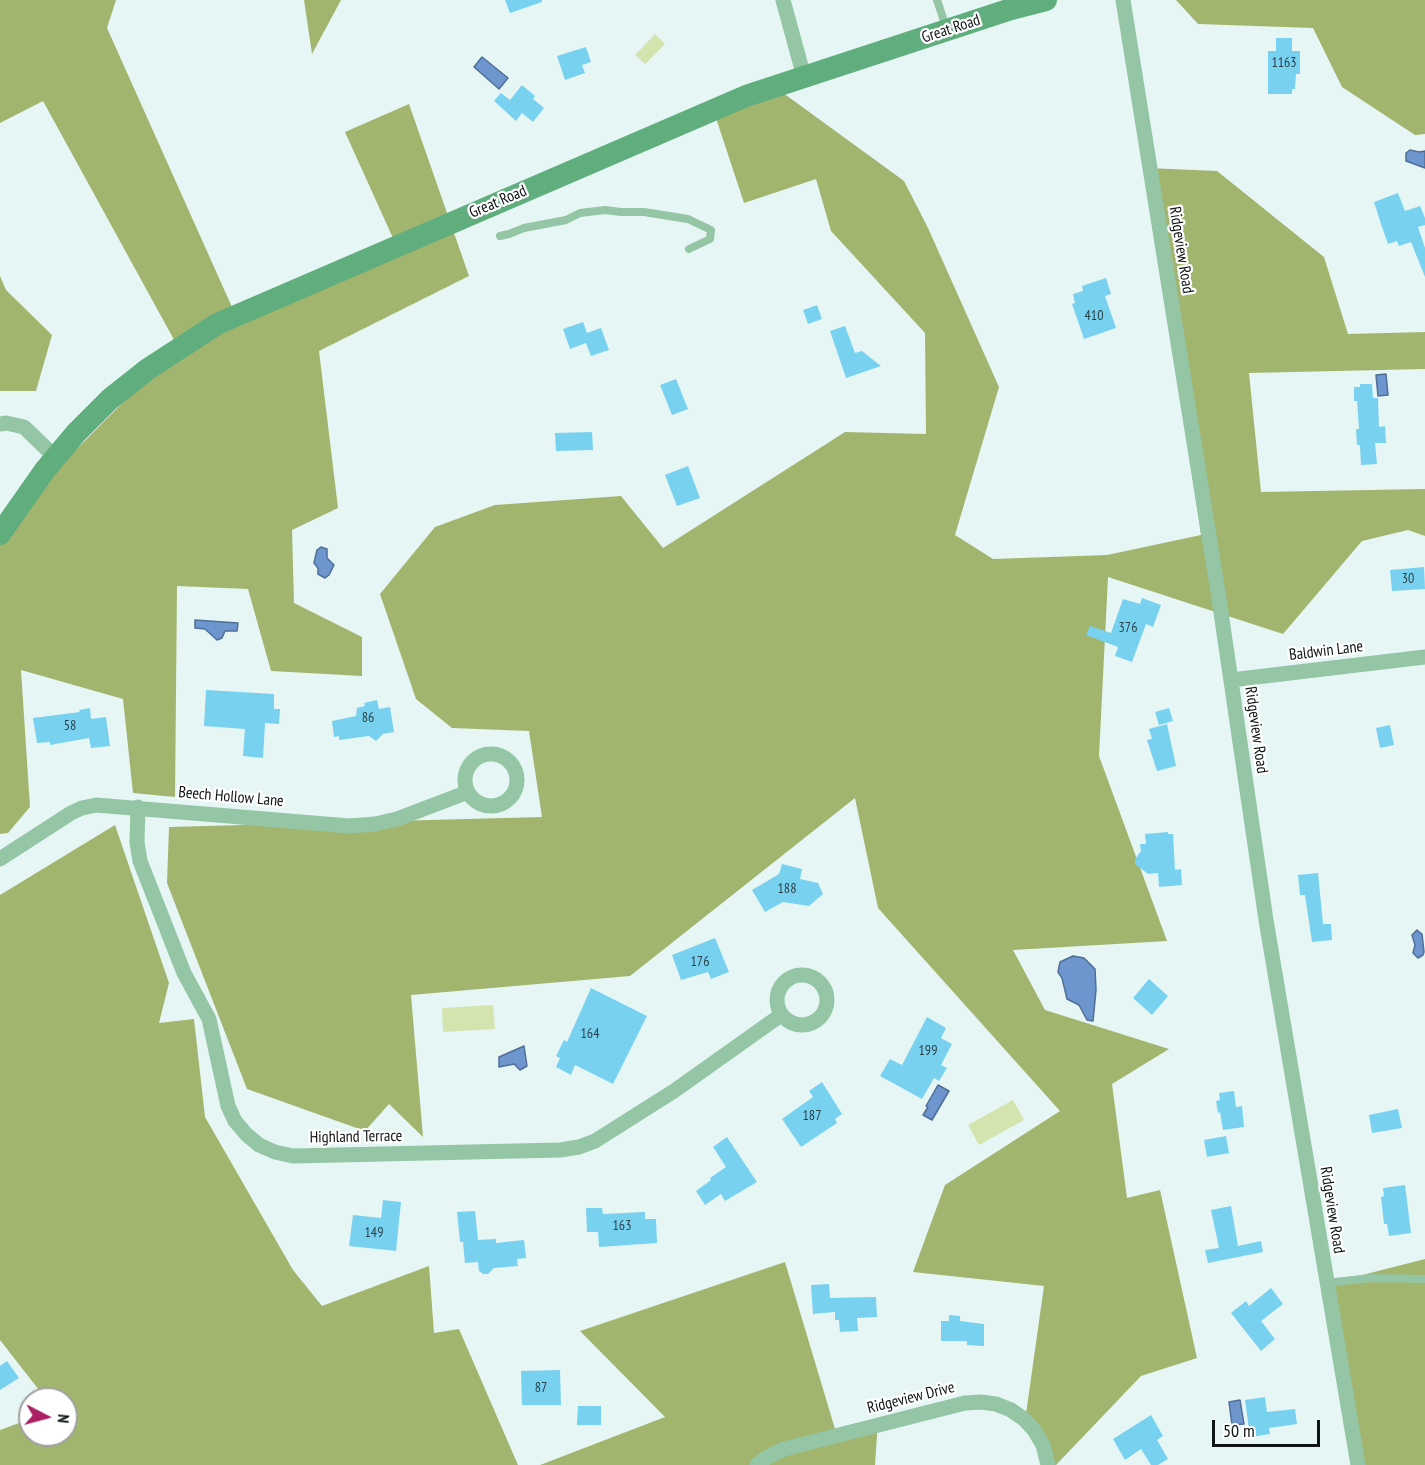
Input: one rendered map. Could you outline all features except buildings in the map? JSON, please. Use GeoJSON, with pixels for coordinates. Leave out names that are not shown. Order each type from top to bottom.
{"type":"FeatureCollection","features":[{"type":"Feature","properties":{"kind":"street"},"geometry":{"type":"LineString","coordinates":[[783,0],[804,77]]}},
{"type":"Feature","properties":{"kind":"street","name":"Great Road"},"geometry":{"type":"LineString","coordinates":[[0,534],[56,457],[110,399],[148,369],[217,324],[746,96],[1011,9],[1046,0]]}},
{"type":"Feature","properties":{"kind":"street","name":"Ridgeview Road"},"geometry":{"type":"LineString","coordinates":[[1123,0],[1231,680],[1266,920],[1358,1465]]}},
{"type":"Feature","properties":{"kind":"street"},"geometry":{"type":"LineString","coordinates":[[0,424],[24,427],[56,457]]}},
{"type":"Feature","properties":{"kind":"street","name":"Baldwin Lane"},"geometry":{"type":"LineString","coordinates":[[1231,680],[1425,657]]}},
{"type":"Feature","properties":{"kind":"street","name":"Beech Hollow Lane"},"geometry":{"type":"LineString","coordinates":[[0,859],[82,808],[96,805],[349,826],[398,819],[468,792]]}},
{"type":"Feature","properties":{"kind":"street","name":"Highland Terrace"},"geometry":{"type":"LineString","coordinates":[[138,807],[137,842],[140,861],[184,973],[208,1019],[228,1106],[235,1121],[246,1134],[259,1145],[275,1152],[292,1156],[561,1150],[579,1147],[595,1141],[674,1091],[781,1015]]}},
{"type":"Feature","properties":{"kind":"street","name":"Ridgeview Drive"},"geometry":{"type":"LineString","coordinates":[[757,1465],[784,1449],[965,1403],[981,1402],[1011,1410],[1024,1419],[1034,1430],[1042,1445],[1048,1465]]}},
{"type":"Feature","properties":{"kind":"lane"},"geometry":{"type":"LineString","coordinates":[[937,0],[947,31]]}},
{"type":"Feature","properties":{"kind":"lane"},"geometry":{"type":"LineString","coordinates":[[500,236],[524,228],[566,220],[580,213],[605,210],[644,212],[688,219],[711,230],[710,239],[688,249]]}},
{"type":"Feature","properties":{"kind":"lane"},"geometry":{"type":"LineString","coordinates":[[1326,1283],[1371,1278],[1425,1279]]}},
{"type":"Feature","properties":{"kind":"green space"},"geometry":{"type":"Polygon","coordinates":[[[0,0],[116,0],[107,28],[236,316],[397,247],[345,132],[409,104],[469,276],[319,351],[338,508],[292,530],[294,603],[362,637],[362,676],[271,671],[248,589],[177,586],[175,797],[133,793],[123,699],[21,670],[30,807],[8,833],[0,834],[0,522],[5,521],[178,347],[43,101],[0,123],[0,0]]]}},
{"type":"Feature","properties":{"kind":"green space"},"geometry":{"type":"Polygon","coordinates":[[[304,0],[341,0],[312,54],[304,0]]]}},
{"type":"Feature","properties":{"kind":"green space"},"geometry":{"type":"Polygon","coordinates":[[[1176,0],[1425,0],[1425,134],[1415,135],[1342,87],[1313,28],[1198,24],[1176,0]]]}},
{"type":"Feature","properties":{"kind":"green space"},"geometry":{"type":"Polygon","coordinates":[[[655,34],[665,44],[645,64],[635,55],[655,34]]]}},
{"type":"Feature","properties":{"kind":"green space"},"geometry":{"type":"Polygon","coordinates":[[[779,90],[904,181],[928,228],[999,387],[955,535],[993,559],[1107,555],[1201,535],[1147,168],[1217,171],[1324,257],[1348,334],[1425,332],[1425,369],[1249,373],[1261,492],[1425,489],[1425,536],[1408,530],[1362,541],[1283,634],[1108,577],[1099,756],[1167,941],[1013,950],[1045,1010],[1169,1049],[1112,1084],[1127,1198],[1160,1190],[1197,1358],[1141,1376],[1056,1465],[1050,1465],[1024,1428],[1044,1286],[913,1272],[945,1185],[1060,1111],[878,908],[855,798],[630,976],[411,995],[423,1137],[389,1104],[365,1131],[247,1089],[167,883],[169,827],[542,817],[529,731],[452,728],[416,699],[380,594],[435,527],[495,505],[621,496],[663,548],[845,432],[926,434],[925,333],[831,231],[816,179],[744,203],[713,109],[779,90]]]}},
{"type":"Feature","properties":{"kind":"green space"},"geometry":{"type":"Polygon","coordinates":[[[0,276],[6,290],[52,335],[36,391],[0,391],[0,276]]]}},
{"type":"Feature","properties":{"kind":"green space"},"geometry":{"type":"Polygon","coordinates":[[[115,825],[169,983],[159,1023],[194,1019],[205,1117],[293,1270],[322,1306],[429,1266],[434,1333],[459,1329],[518,1465],[0,1465],[0,1430],[18,1423],[18,1447],[78,1447],[78,1387],[37,1387],[0,1340],[0,895],[115,825]]]}},
{"type":"Feature","properties":{"kind":"green space"},"geometry":{"type":"Polygon","coordinates":[[[493,1005],[495,1029],[443,1032],[442,1008],[493,1005]]]}},
{"type":"Feature","properties":{"kind":"green space"},"geometry":{"type":"Polygon","coordinates":[[[1013,1100],[1024,1120],[979,1145],[968,1125],[1013,1100]]]}},
{"type":"Feature","properties":{"kind":"green space"},"geometry":{"type":"Polygon","coordinates":[[[1425,1259],[1425,1465],[1353,1465],[1331,1283],[1425,1259]]]}},
{"type":"Feature","properties":{"kind":"green space"},"geometry":{"type":"Polygon","coordinates":[[[785,1262],[835,1429],[878,1421],[875,1465],[540,1465],[665,1417],[580,1331],[785,1262]]]}},
{"type":"Feature","properties":{"kind":"water"},"geometry":{"type":"Polygon","coordinates":[[[482,57],[508,78],[499,89],[474,67],[482,57]]]}},
{"type":"Feature","properties":{"kind":"water"},"geometry":{"type":"Polygon","coordinates":[[[1410,150],[1425,151],[1425,168],[1406,161],[1406,153],[1410,150]]]}},
{"type":"Feature","properties":{"kind":"water"},"geometry":{"type":"Polygon","coordinates":[[[1386,374],[1388,395],[1378,396],[1376,375],[1386,374]]]}},
{"type":"Feature","properties":{"kind":"water"},"geometry":{"type":"Polygon","coordinates":[[[321,547],[327,549],[327,558],[334,565],[325,578],[318,574],[318,568],[314,563],[317,550],[321,547]]]}},
{"type":"Feature","properties":{"kind":"water"},"geometry":{"type":"Polygon","coordinates":[[[195,620],[238,623],[237,631],[225,631],[222,638],[217,640],[205,629],[195,628],[195,620]]]}},
{"type":"Feature","properties":{"kind":"water"},"geometry":{"type":"Polygon","coordinates":[[[1417,930],[1422,934],[1424,952],[1418,958],[1413,953],[1415,945],[1412,935],[1417,930]]]}},
{"type":"Feature","properties":{"kind":"water"},"geometry":{"type":"Polygon","coordinates":[[[1073,956],[1084,958],[1095,969],[1096,990],[1093,1021],[1087,1020],[1079,1005],[1067,999],[1062,978],[1058,972],[1060,962],[1073,956]]]}},
{"type":"Feature","properties":{"kind":"water"},"geometry":{"type":"Polygon","coordinates":[[[524,1046],[527,1066],[520,1070],[514,1064],[499,1067],[499,1057],[524,1046]]]}},
{"type":"Feature","properties":{"kind":"water"},"geometry":{"type":"Polygon","coordinates":[[[938,1085],[949,1091],[932,1120],[923,1115],[938,1085]]]}},
{"type":"Feature","properties":{"kind":"water"},"geometry":{"type":"Polygon","coordinates":[[[1240,1400],[1244,1424],[1232,1425],[1229,1402],[1240,1400]]]}}]}
